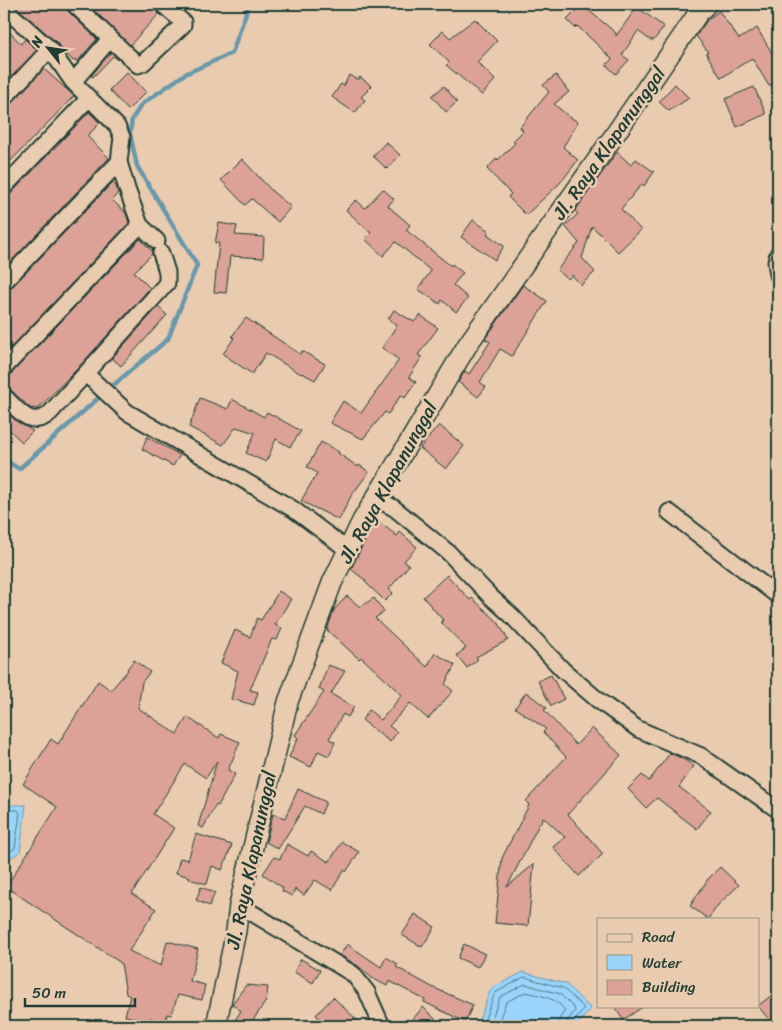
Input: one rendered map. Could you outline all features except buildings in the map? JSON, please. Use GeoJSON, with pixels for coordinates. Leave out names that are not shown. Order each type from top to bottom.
{"type":"FeatureCollection","features":[{"type":"Feature","properties":{"kind":"street"},"geometry":{"type":"LineString","coordinates":[[74,4],[138,65],[143,63],[183,25],[183,22],[162,4]]}},
{"type":"Feature","properties":{"kind":"street","name":"Jl. Raya Klapanunggal"},"geometry":{"type":"LineString","coordinates":[[216,1026],[236,931],[239,905],[288,702],[332,583],[375,498],[468,344],[699,12],[707,4]]}},
{"type":"Feature","properties":{"kind":"street"},"geometry":{"type":"LineString","coordinates":[[4,10],[50,49],[73,82],[117,126],[122,138],[119,162],[126,189],[140,225],[159,247],[167,272],[167,283],[91,379],[50,413],[39,420],[31,419],[22,414],[4,396]]}},
{"type":"Feature","properties":{"kind":"street"},"geometry":{"type":"LineString","coordinates":[[73,82],[110,39]]}},
{"type":"Feature","properties":{"kind":"street"},"geometry":{"type":"LineString","coordinates":[[4,98],[50,49]]}},
{"type":"Feature","properties":{"kind":"street"},"geometry":{"type":"LineString","coordinates":[[4,187],[89,98]]}},
{"type":"Feature","properties":{"kind":"street"},"geometry":{"type":"LineString","coordinates":[[4,282],[119,162]]}},
{"type":"Feature","properties":{"kind":"street"},"geometry":{"type":"LineString","coordinates":[[4,368],[140,225]]}},
{"type":"Feature","properties":{"kind":"street"},"geometry":{"type":"LineString","coordinates":[[778,254],[776,262],[778,275]]}},
{"type":"Feature","properties":{"kind":"street"},"geometry":{"type":"LineString","coordinates":[[91,379],[127,412],[293,509],[348,550]]}},
{"type":"Feature","properties":{"kind":"street"},"geometry":{"type":"LineString","coordinates":[[375,498],[394,508],[449,553],[563,670],[599,701],[638,729],[701,756],[778,810]]}},
{"type":"Feature","properties":{"kind":"street"},"geometry":{"type":"LineString","coordinates":[[669,512],[778,596]]}},
{"type":"Feature","properties":{"kind":"street"},"geometry":{"type":"LineString","coordinates":[[239,905],[352,974],[367,992],[382,1026]]}},
{"type":"Feature","properties":{"kind":"water"},"geometry":{"type":"Polygon","coordinates":[[[4,805],[26,805],[20,852],[4,862],[4,805]]]}},
{"type":"Feature","properties":{"kind":"water"},"geometry":{"type":"Polygon","coordinates":[[[523,972],[566,984],[591,1009],[576,1026],[477,1026],[491,989],[523,972]]]}},
{"type":"Feature","properties":{"kind":"waterway"},"geometry":{"type":"LineString","coordinates":[[4,459],[19,469],[168,339],[197,265],[137,166],[130,134],[132,119],[142,104],[185,74],[232,53],[249,4]]}}]}
